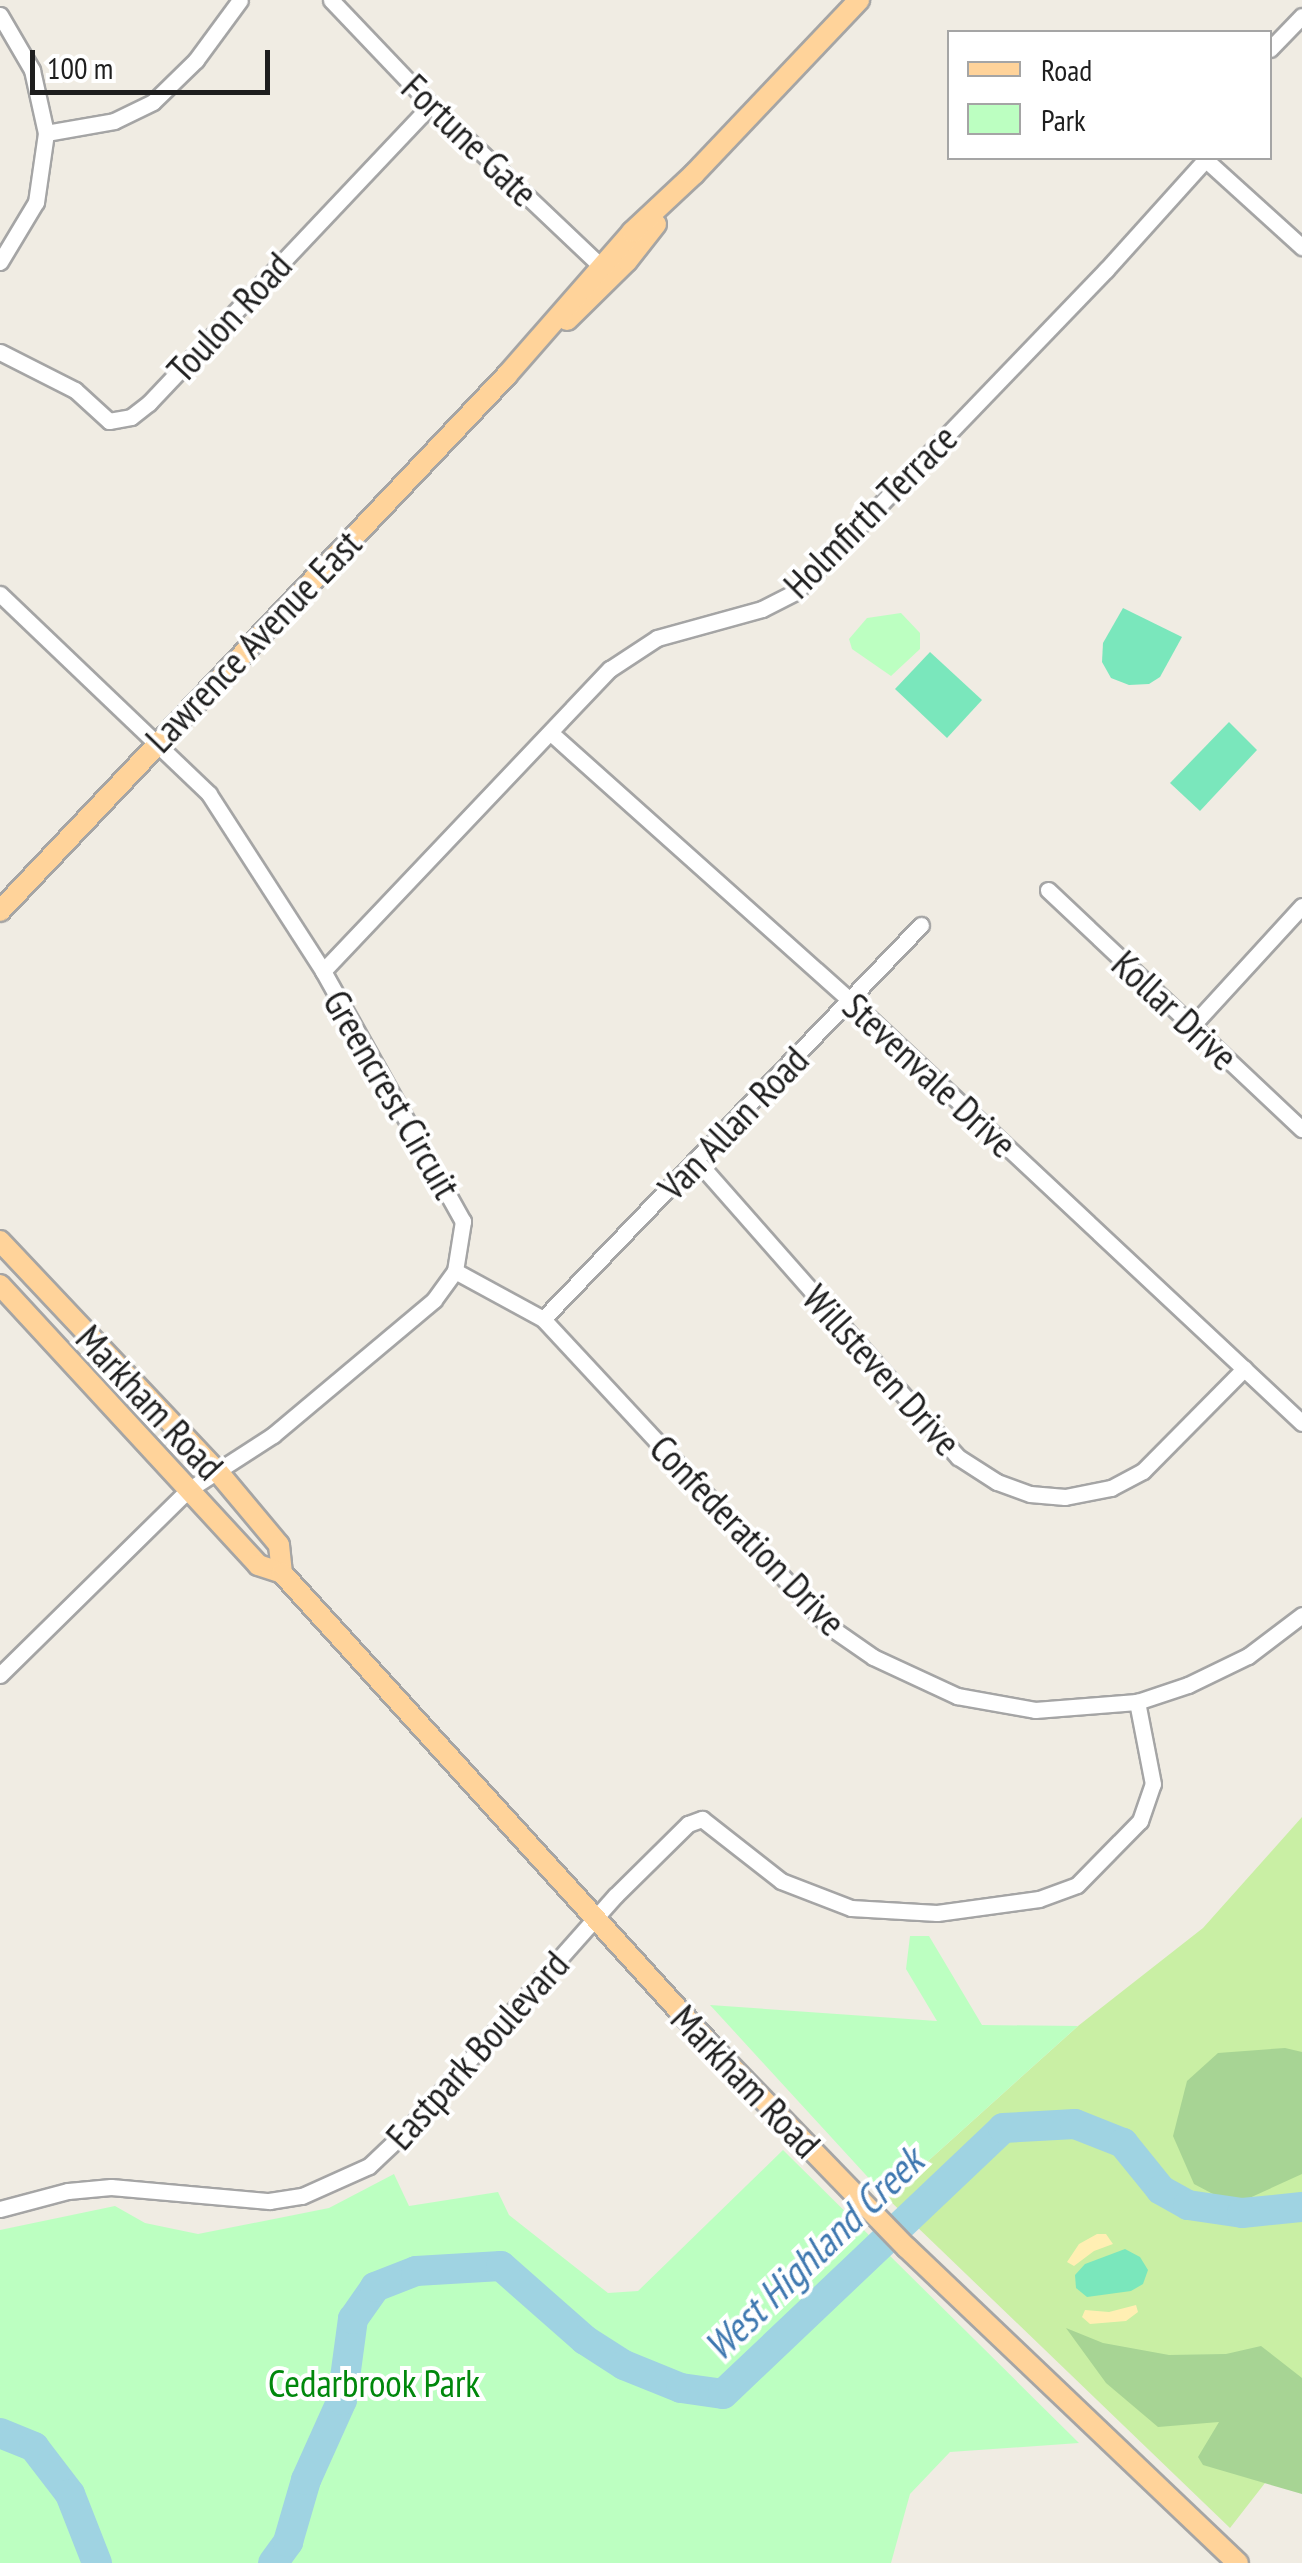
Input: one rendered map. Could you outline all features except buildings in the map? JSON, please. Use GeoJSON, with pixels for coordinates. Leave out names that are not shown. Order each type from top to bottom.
{"type":"FeatureCollection","features":[{"type":"Feature","properties":{"kind":"main road","name":"Lawrence Avenue East"},"geometry":{"type":"LineString","coordinates":[[0,909],[859,0]]}},
{"type":"Feature","properties":{"kind":"main road","name":"Markham Road"},"geometry":{"type":"LineString","coordinates":[[0,1241],[218,1472],[278,1546],[282,1572]]}},
{"type":"Feature","properties":{"kind":"main road","name":"Markham Road"},"geometry":{"type":"LineString","coordinates":[[0,1285],[258,1564],[282,1572],[714,2050],[907,2248],[1238,2563]]}},
{"type":"Feature","properties":{"kind":"street"},"geometry":{"type":"LineString","coordinates":[[46,132],[114,121],[154,102],[196,60],[240,0]]}},
{"type":"Feature","properties":{"kind":"street","name":"Fortune Gate"},"geometry":{"type":"LineString","coordinates":[[331,0],[431,105],[606,271]]}},
{"type":"Feature","properties":{"kind":"street"},"geometry":{"type":"LineString","coordinates":[[0,15],[32,70],[46,132],[36,202],[0,262]]}},
{"type":"Feature","properties":{"kind":"street"},"geometry":{"type":"LineString","coordinates":[[1272,48],[1302,16]]}},
{"type":"Feature","properties":{"kind":"street","name":"Toulon Road"},"geometry":{"type":"LineString","coordinates":[[0,352],[75,390],[109,421],[131,417],[149,404],[431,105]]}},
{"type":"Feature","properties":{"kind":"street","name":"Holmfirth Terrace"},"geometry":{"type":"LineString","coordinates":[[323,971],[610,669],[637,647],[762,608],[796,592],[1206,160]]}},
{"type":"Feature","properties":{"kind":"street"},"geometry":{"type":"LineString","coordinates":[[1208,160],[1302,247]]}},
{"type":"Feature","properties":{"kind":"street","name":"Greencrest Circuit"},"geometry":{"type":"LineString","coordinates":[[0,594],[159,742],[209,794],[323,971],[458,1207],[462,1234],[455,1271]]}},
{"type":"Feature","properties":{"kind":"street","name":"Stevenvale Drive"},"geometry":{"type":"LineString","coordinates":[[552,734],[850,1000],[1302,1423]]}},
{"type":"Feature","properties":{"kind":"street","name":"Kollar Drive"},"geometry":{"type":"LineString","coordinates":[[1048,890],[1302,1129]]}},
{"type":"Feature","properties":{"kind":"street"},"geometry":{"type":"LineString","coordinates":[[1191,1027],[1302,906]]}},
{"type":"Feature","properties":{"kind":"street","name":"Van Allan Road"},"geometry":{"type":"LineString","coordinates":[[544,1319],[921,925]]}},
{"type":"Feature","properties":{"kind":"street","name":"Willsteven Drive"},"geometry":{"type":"LineString","coordinates":[[698,1161],[958,1457],[996,1482],[1030,1494],[1065,1497],[1110,1488],[1143,1470],[1244,1369]]}},
{"type":"Feature","properties":{"kind":"street"},"geometry":{"type":"LineString","coordinates":[[0,1674],[188,1490],[272,1436],[434,1300],[455,1271]]}},
{"type":"Feature","properties":{"kind":"street","name":"Confederation Drive"},"geometry":{"type":"LineString","coordinates":[[455,1271],[544,1319],[804,1602],[873,1658],[958,1696],[1004,1706],[1086,1710],[1137,1702],[1188,1686],[1234,1664],[1302,1615]]}},
{"type":"Feature","properties":{"kind":"street","name":"Eastpark Boulevard"},"geometry":{"type":"LineString","coordinates":[[0,2209],[68,2190],[111,2187],[269,2201],[302,2196],[369,2166],[409,2128],[595,1918],[688,1824],[702,1819],[781,1881],[851,1908],[937,1913],[1061,1892],[1087,1877],[1140,1821],[1154,1784],[1137,1702]]}},
{"type":"Feature","properties":{"kind":"green space"},"geometry":{"type":"Polygon","coordinates":[[[1123,608],[1182,637],[1160,677],[1149,684],[1129,685],[1111,678],[1102,662],[1103,643],[1123,608]]]}},
{"type":"Feature","properties":{"kind":"green space"},"geometry":{"type":"Polygon","coordinates":[[[901,613],[920,633],[920,649],[891,676],[852,649],[849,639],[867,618],[901,613]]]}},
{"type":"Feature","properties":{"kind":"green space"},"geometry":{"type":"Polygon","coordinates":[[[930,652],[982,700],[947,738],[895,689],[930,652]]]}},
{"type":"Feature","properties":{"kind":"green space"},"geometry":{"type":"Polygon","coordinates":[[[1229,722],[1257,750],[1200,811],[1170,783],[1229,722]]]}},
{"type":"Feature","properties":{"kind":"green space"},"geometry":{"type":"Polygon","coordinates":[[[1302,1817],[1302,2444],[1297,2442],[1230,2528],[887,2198],[1078,2026],[1203,1928],[1302,1817]]]}},
{"type":"Feature","properties":{"kind":"green space"},"geometry":{"type":"Polygon","coordinates":[[[910,1936],[929,1936],[982,2025],[1078,2026],[887,2198],[710,2005],[937,2021],[906,1969],[910,1936]]]}},
{"type":"Feature","properties":{"kind":"green space"},"geometry":{"type":"Polygon","coordinates":[[[1285,2048],[1302,2052],[1302,2174],[1234,2205],[1194,2184],[1173,2136],[1187,2081],[1218,2053],[1285,2048]]]}},
{"type":"Feature","properties":{"kind":"green space","name":"Cedarbrook Park"},"geometry":{"type":"Polygon","coordinates":[[[783,2150],[1079,2443],[950,2452],[910,2494],[891,2563],[0,2563],[0,2230],[115,2206],[145,2223],[198,2234],[329,2208],[394,2174],[409,2206],[498,2192],[509,2215],[608,2293],[638,2291],[783,2150]]]}},
{"type":"Feature","properties":{"kind":"green space"},"geometry":{"type":"Polygon","coordinates":[[[1125,2249],[1140,2257],[1148,2270],[1143,2284],[1131,2291],[1087,2297],[1076,2288],[1075,2275],[1085,2264],[1125,2249]]]}},
{"type":"Feature","properties":{"kind":"green space"},"geometry":{"type":"Polygon","coordinates":[[[1066,2328],[1103,2343],[1169,2355],[1226,2354],[1261,2346],[1302,2378],[1302,2494],[1203,2465],[1198,2457],[1219,2422],[1158,2427],[1106,2383],[1066,2328]]]}},
{"type":"Feature","properties":{"kind":"sand"},"geometry":{"type":"Polygon","coordinates":[[[1097,2234],[1106,2234],[1113,2244],[1094,2251],[1074,2266],[1067,2262],[1079,2244],[1097,2234]]]}},
{"type":"Feature","properties":{"kind":"sand"},"geometry":{"type":"Polygon","coordinates":[[[1136,2305],[1138,2312],[1126,2321],[1090,2324],[1082,2317],[1085,2310],[1109,2312],[1136,2305]]]}},
{"type":"Feature","properties":{"kind":"waterway","name":"West Highland Creek"},"geometry":{"type":"LineString","coordinates":[[273,2563],[288,2542],[306,2480],[342,2400],[353,2319],[375,2287],[416,2271],[501,2266],[585,2340],[624,2365],[681,2388],[723,2394],[1003,2128],[1075,2124],[1123,2143],[1161,2190],[1188,2205],[1242,2213],[1302,2207]]}},
{"type":"Feature","properties":{"kind":"waterway","name":"West Highland Creek"},"geometry":{"type":"LineString","coordinates":[[0,2433],[34,2447],[70,2494],[97,2563]]}}]}
